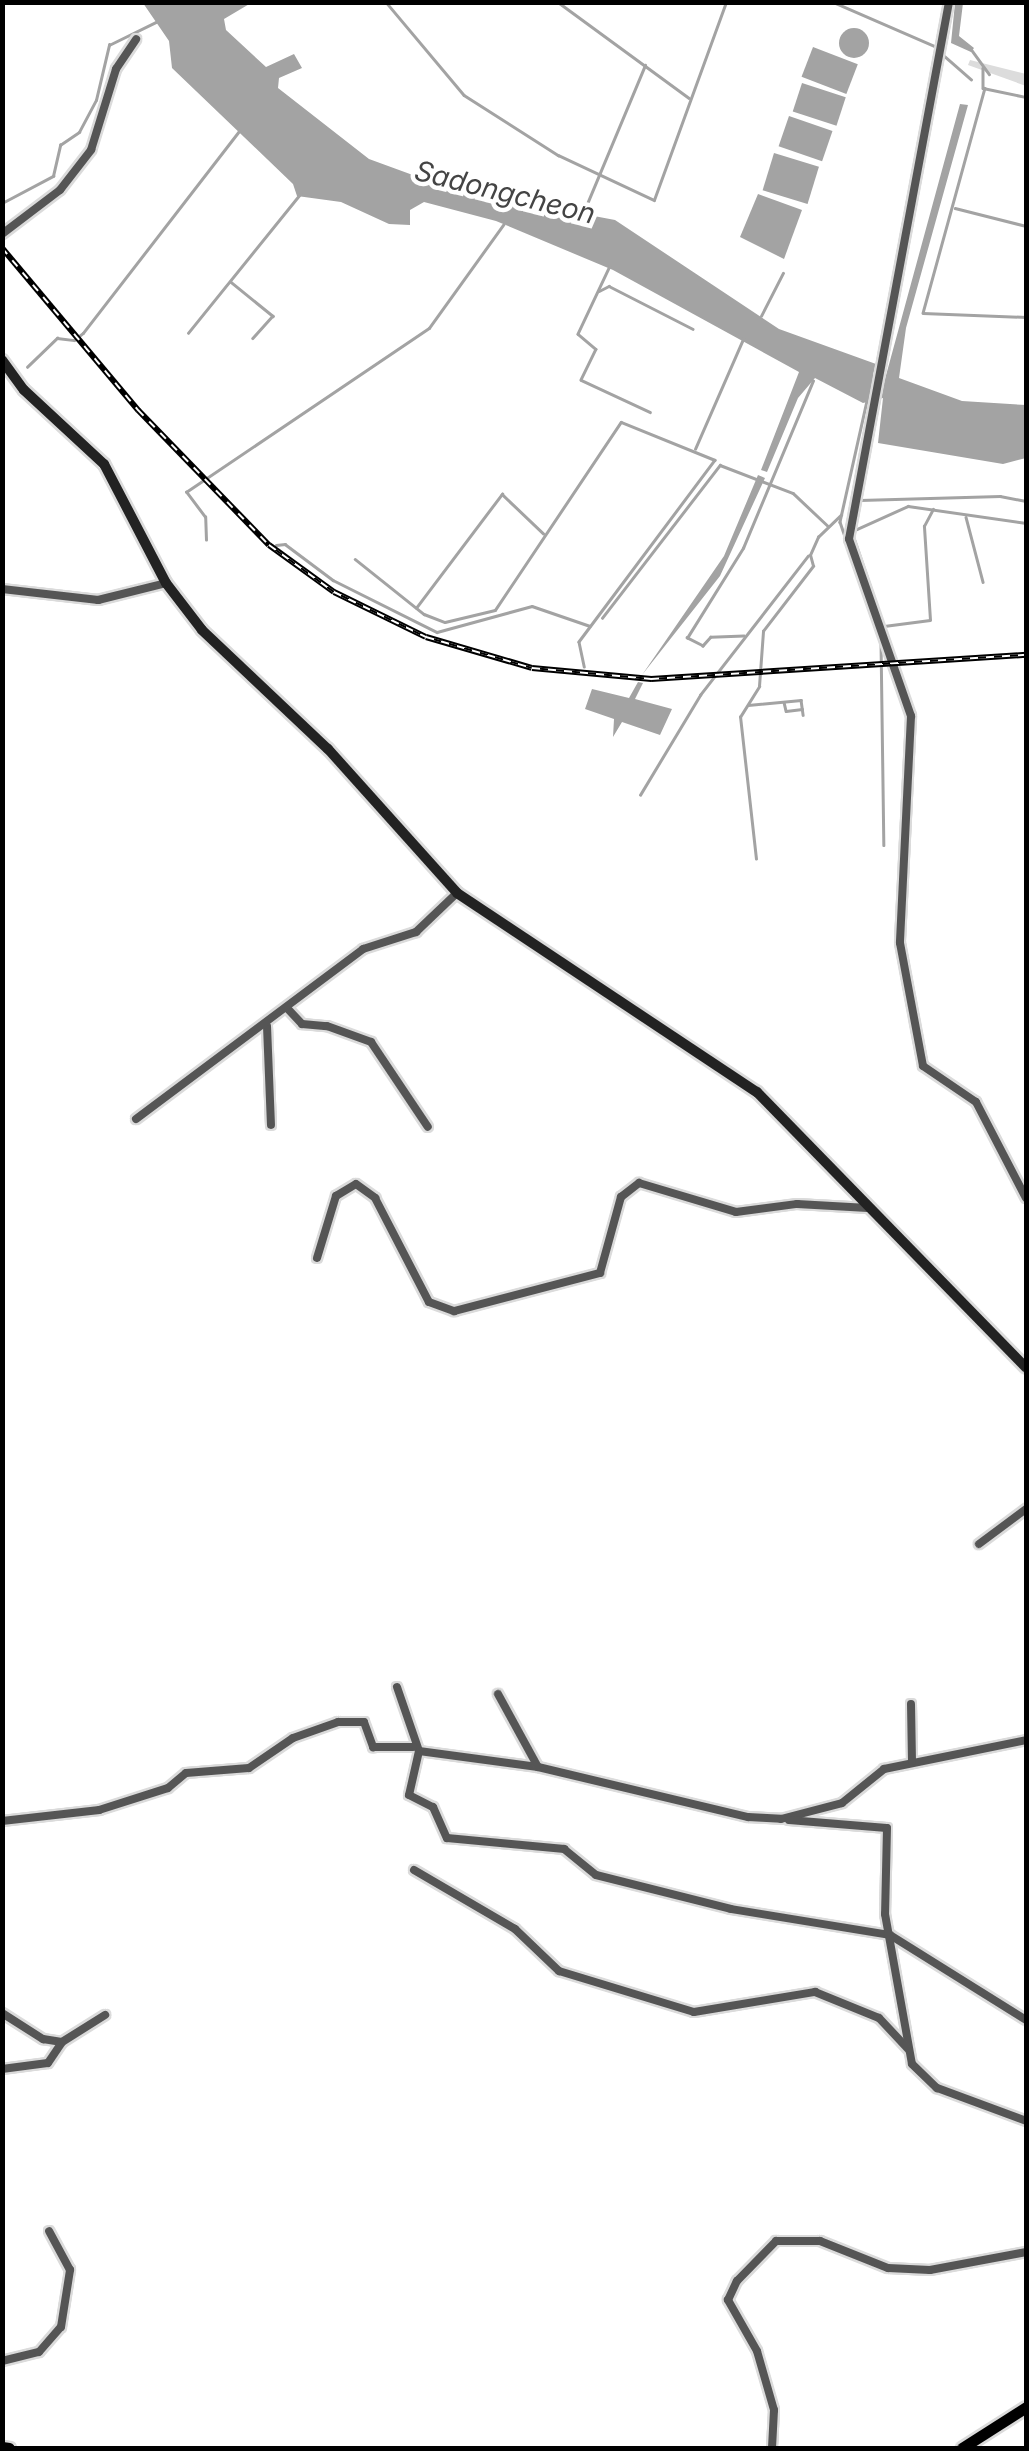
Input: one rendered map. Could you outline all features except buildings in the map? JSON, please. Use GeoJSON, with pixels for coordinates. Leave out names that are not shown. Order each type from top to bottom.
{"type":"FeatureCollection","features":[{"type":"Feature","properties":{"kind":"main road"},"geometry":{"type":"LineString","coordinates":[[2,360],[24,390],[104,464],[166,583],[202,630],[328,749],[457,893],[756,1092],[1026,1368]]}},
{"type":"Feature","properties":{"kind":"main road"},"geometry":{"type":"LineString","coordinates":[[962,2448],[1026,2407]]}},
{"type":"Feature","properties":{"kind":"street"},"geometry":{"type":"LineString","coordinates":[[949,2],[848,539],[911,716],[900,944],[923,1066],[976,1102],[1026,1198]]}},
{"type":"Feature","properties":{"kind":"street"},"geometry":{"type":"LineString","coordinates":[[2,234],[60,190],[91,150],[116,69],[136,38]]}},
{"type":"Feature","properties":{"kind":"street"},"geometry":{"type":"LineString","coordinates":[[2,588],[98,600],[166,583]]}},
{"type":"Feature","properties":{"kind":"street"},"geometry":{"type":"LineString","coordinates":[[136,1120],[267,1026],[363,949],[416,932],[457,893]]}},
{"type":"Feature","properties":{"kind":"street"},"geometry":{"type":"LineString","coordinates":[[287,1008],[302,1024],[342,1030],[371,1042],[428,1128]]}},
{"type":"Feature","properties":{"kind":"street"},"geometry":{"type":"LineString","coordinates":[[267,1026],[270,1124]]}},
{"type":"Feature","properties":{"kind":"street"},"geometry":{"type":"LineString","coordinates":[[316,1258],[336,1196],[356,1184],[370,1192],[386,1215],[429,1302],[454,1311],[600,1273],[621,1196],[639,1184],[736,1212],[797,1204],[868,1208]]}},
{"type":"Feature","properties":{"kind":"street"},"geometry":{"type":"LineString","coordinates":[[978,1544],[1026,1509]]}},
{"type":"Feature","properties":{"kind":"street"},"geometry":{"type":"LineString","coordinates":[[397,1687],[416,1749],[409,1795],[433,1807],[447,1838],[564,1849],[596,1875],[731,1909],[890,1934],[1026,2020]]}},
{"type":"Feature","properties":{"kind":"street"},"geometry":{"type":"LineString","coordinates":[[498,1694],[538,1766]]}},
{"type":"Feature","properties":{"kind":"street"},"geometry":{"type":"LineString","coordinates":[[912,1704],[912,1760]]}},
{"type":"Feature","properties":{"kind":"street"},"geometry":{"type":"LineString","coordinates":[[2,1821],[99,1810],[168,1788],[186,1773],[249,1768],[294,1738],[338,1722],[364,1722],[373,1747],[538,1766],[683,1804],[780,1820],[887,1828],[884,1896],[908,2049],[919,2076],[938,2088],[1026,2121]]}},
{"type":"Feature","properties":{"kind":"street"},"geometry":{"type":"LineString","coordinates":[[780,1820],[842,1803],[884,1770],[912,1760],[1026,1740]]}},
{"type":"Feature","properties":{"kind":"street"},"geometry":{"type":"LineString","coordinates":[[414,1870],[515,1929],[560,1971],[694,2012],[815,1992],[879,2018],[908,2049]]}},
{"type":"Feature","properties":{"kind":"street"},"geometry":{"type":"LineString","coordinates":[[2,2013],[36,2035],[62,2042]]}},
{"type":"Feature","properties":{"kind":"street"},"geometry":{"type":"LineString","coordinates":[[2,2069],[48,2064],[62,2042],[105,2015]]}},
{"type":"Feature","properties":{"kind":"street"},"geometry":{"type":"LineString","coordinates":[[2,2360],[39,2352],[61,2328],[70,2270],[50,2230]]}},
{"type":"Feature","properties":{"kind":"street"},"geometry":{"type":"LineString","coordinates":[[772,2448],[774,2410],[757,2351],[728,2300],[736,2281],[776,2241],[820,2241],[888,2268],[930,2270],[1026,2252]]}},
{"type":"Feature","properties":{"kind":"street"},"geometry":{"type":"LineString","coordinates":[[2,2434],[8,2448]]}},
{"type":"Feature","properties":{"kind":"shaded area"},"geometry":{"type":"Polygon","coordinates":[[[143,3],[251,3],[224,19],[226,30],[266,67],[294,54],[302,68],[279,78],[278,88],[369,159],[451,189],[615,220],[779,329],[876,364],[873,375],[885,379],[960,104],[968,105],[906,328],[899,378],[962,401],[1026,405],[1026,458],[1003,464],[878,443],[883,398],[863,403],[815,378],[798,398],[767,472],[761,470],[799,372],[613,270],[496,221],[424,202],[410,210],[410,225],[389,224],[341,202],[297,196],[293,184],[172,68],[169,41],[143,3]]]}},
{"type":"Feature","properties":{"kind":"shaded area"},"geometry":{"type":"Polygon","coordinates":[[[955,3],[963,3],[959,36],[974,48],[971,52],[951,43],[955,3]]]}},
{"type":"Feature","properties":{"kind":"shaded area"},"geometry":{"type":"Polygon","coordinates":[[[854,28],[864,33],[869,43],[864,53],[854,58],[844,53],[839,43],[844,33],[854,28]]]}},
{"type":"Feature","properties":{"kind":"shaded area"},"geometry":{"type":"Polygon","coordinates":[[[813,47],[858,64],[846,94],[802,77],[813,47]]]}},
{"type":"Feature","properties":{"kind":"shaded area"},"geometry":{"type":"Polygon","coordinates":[[[970,60],[1026,74],[1026,86],[968,65],[970,60]]]}},
{"type":"Feature","properties":{"kind":"shaded area"},"geometry":{"type":"Polygon","coordinates":[[[802,83],[846,97],[836,126],[793,112],[802,83]]]}},
{"type":"Feature","properties":{"kind":"shaded area"},"geometry":{"type":"Polygon","coordinates":[[[789,116],[832,131],[822,161],[779,146],[789,116]]]}},
{"type":"Feature","properties":{"kind":"shaded area"},"geometry":{"type":"Polygon","coordinates":[[[774,153],[819,167],[808,204],[763,190],[774,153]]]}},
{"type":"Feature","properties":{"kind":"shaded area"},"geometry":{"type":"Polygon","coordinates":[[[758,194],[802,210],[784,259],[740,237],[758,194]]]}},
{"type":"Feature","properties":{"kind":"shaded area"},"geometry":{"type":"Polygon","coordinates":[[[758,475],[765,478],[720,576],[642,675],[724,556],[758,475]]]}},
{"type":"Feature","properties":{"kind":"shaded area"},"geometry":{"type":"Polygon","coordinates":[[[638,682],[643,683],[635,699],[672,709],[660,735],[622,722],[613,737],[614,719],[585,709],[592,689],[629,698],[638,682]]]}},
{"type":"Feature","properties":{"kind":"waterway"},"geometry":{"type":"LineString","coordinates":[[386,2],[464,95],[558,155],[654,200],[726,2]]}},
{"type":"Feature","properties":{"kind":"waterway"},"geometry":{"type":"LineString","coordinates":[[558,2],[689,98]]}},
{"type":"Feature","properties":{"kind":"waterway"},"geometry":{"type":"LineString","coordinates":[[833,2],[937,47]]}},
{"type":"Feature","properties":{"kind":"waterway"},"geometry":{"type":"LineString","coordinates":[[2,203],[53,176],[60,145],[79,132],[96,100],[109,45],[156,22]]}},
{"type":"Feature","properties":{"kind":"waterway"},"geometry":{"type":"LineString","coordinates":[[971,49],[989,74]]}},
{"type":"Feature","properties":{"kind":"waterway"},"geometry":{"type":"LineString","coordinates":[[941,53],[971,79]]}},
{"type":"Feature","properties":{"kind":"waterway","name":"Sadongcheon"},"geometry":{"type":"LineString","coordinates":[[584,211],[645,65]]}},
{"type":"Feature","properties":{"kind":"waterway"},"geometry":{"type":"LineString","coordinates":[[983,68],[983,88],[1026,97]]}},
{"type":"Feature","properties":{"kind":"waterway"},"geometry":{"type":"LineString","coordinates":[[985,88],[923,313],[1026,317]]}},
{"type":"Feature","properties":{"kind":"waterway"},"geometry":{"type":"LineString","coordinates":[[27,367],[57,338],[74,340],[83,333],[239,131]]}},
{"type":"Feature","properties":{"kind":"waterway"},"geometry":{"type":"LineString","coordinates":[[188,333],[300,194]]}},
{"type":"Feature","properties":{"kind":"waterway"},"geometry":{"type":"LineString","coordinates":[[955,208],[1026,226]]}},
{"type":"Feature","properties":{"kind":"waterway"},"geometry":{"type":"LineString","coordinates":[[206,540],[205,517],[186,492],[429,328],[503,225]]}},
{"type":"Feature","properties":{"kind":"waterway"},"geometry":{"type":"LineString","coordinates":[[610,266],[578,334],[596,349],[581,380],[650,412]]}},
{"type":"Feature","properties":{"kind":"waterway"},"geometry":{"type":"LineString","coordinates":[[761,316],[783,273]]}},
{"type":"Feature","properties":{"kind":"waterway"},"geometry":{"type":"LineString","coordinates":[[231,282],[273,316],[253,338]]}},
{"type":"Feature","properties":{"kind":"waterway"},"geometry":{"type":"LineString","coordinates":[[599,291],[609,286],[693,329]]}},
{"type":"Feature","properties":{"kind":"waterway"},"geometry":{"type":"LineString","coordinates":[[695,449],[744,337]]}},
{"type":"Feature","properties":{"kind":"waterway"},"geometry":{"type":"LineString","coordinates":[[744,636],[711,637],[703,646],[687,638],[743,548],[813,381]]}},
{"type":"Feature","properties":{"kind":"waterway"},"geometry":{"type":"LineString","coordinates":[[867,401],[840,522],[873,619]]}},
{"type":"Feature","properties":{"kind":"waterway"},"geometry":{"type":"LineString","coordinates":[[355,559],[424,614],[445,622],[495,610],[621,422],[715,460],[579,642],[584,666]]}},
{"type":"Feature","properties":{"kind":"waterway"},"geometry":{"type":"LineString","coordinates":[[602,618],[720,465],[793,493],[827,525]]}},
{"type":"Feature","properties":{"kind":"waterway"},"geometry":{"type":"LineString","coordinates":[[416,608],[502,494],[543,533]]}},
{"type":"Feature","properties":{"kind":"waterway"},"geometry":{"type":"LineString","coordinates":[[860,500],[1000,496],[1026,501]]}},
{"type":"Feature","properties":{"kind":"waterway"},"geometry":{"type":"LineString","coordinates":[[855,530],[908,506],[1026,523]]}},
{"type":"Feature","properties":{"kind":"waterway"},"geometry":{"type":"LineString","coordinates":[[853,535],[884,626],[930,620],[924,526],[933,509]]}},
{"type":"Feature","properties":{"kind":"waterway"},"geometry":{"type":"LineString","coordinates":[[756,859],[740,717],[759,686],[763,631],[813,566],[810,555],[818,537],[841,515]]}},
{"type":"Feature","properties":{"kind":"waterway"},"geometry":{"type":"LineString","coordinates":[[966,517],[983,582]]}},
{"type":"Feature","properties":{"kind":"waterway"},"geometry":{"type":"LineString","coordinates":[[276,545],[285,544],[333,580],[437,632],[532,606],[590,626]]}},
{"type":"Feature","properties":{"kind":"waterway"},"geometry":{"type":"LineString","coordinates":[[640,795],[700,695],[808,556]]}},
{"type":"Feature","properties":{"kind":"waterway"},"geometry":{"type":"LineString","coordinates":[[881,641],[884,845]]}},
{"type":"Feature","properties":{"kind":"waterway"},"geometry":{"type":"LineString","coordinates":[[748,705],[801,700],[803,715]]}},
{"type":"Feature","properties":{"kind":"waterway"},"geometry":{"type":"LineString","coordinates":[[784,702],[786,711],[802,709]]}},
{"type":"Feature","properties":{"kind":"railway"},"geometry":{"type":"LineString","coordinates":[[2,248],[138,410],[269,545],[334,592],[426,637],[532,668],[651,679],[1026,655]]}}]}
